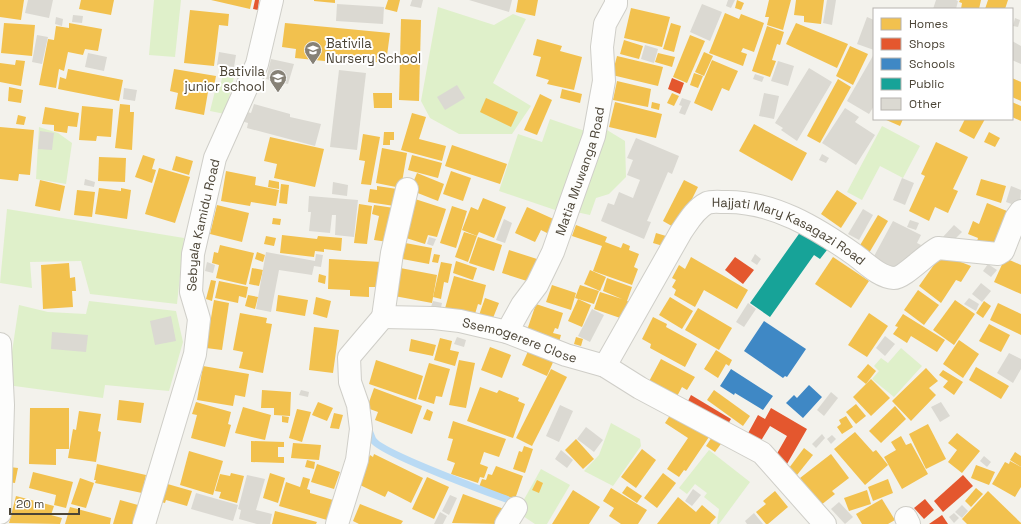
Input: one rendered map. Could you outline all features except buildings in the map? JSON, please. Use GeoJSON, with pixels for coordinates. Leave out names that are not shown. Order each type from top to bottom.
{"type":"FeatureCollection","features":[{"type":"Feature","properties":{"kind":"street","name":"Sebyala Kamidu Road"},"geometry":{"type":"LineString","coordinates":[[144,524],[195,354],[199,319],[191,292],[193,254],[215,158],[257,64],[272,0]]}},
{"type":"Feature","properties":{"kind":"street","name":"Matia Muwanga Road"},"geometry":{"type":"LineString","coordinates":[[507,332],[522,305],[537,285],[551,257],[594,136],[604,81],[602,46],[605,24],[616,4],[616,0]]}},
{"type":"Feature","properties":{"kind":"street"},"geometry":{"type":"LineString","coordinates":[[337,524],[357,460],[361,429],[358,406],[350,382],[349,357],[383,317],[392,253],[407,189]]}},
{"type":"Feature","properties":{"kind":"street","name":"Hajjati Mary Kasagazi Road"},"geometry":{"type":"LineString","coordinates":[[605,366],[681,232],[694,213],[708,203],[732,202],[787,214],[811,227],[855,255],[879,273],[893,278],[908,272],[918,261],[938,248],[995,254],[1001,252],[1021,211]]}},
{"type":"Feature","properties":{"kind":"street","name":"Ssemogerere Close"},"geometry":{"type":"LineString","coordinates":[[383,317],[434,318],[507,332],[566,355],[605,366],[640,388],[762,453],[825,524]]}},
{"type":"Feature","properties":{"kind":"street"},"geometry":{"type":"LineString","coordinates":[[0,344],[3,405],[0,513]]}},
{"type":"Feature","properties":{"kind":"green space"},"geometry":{"type":"Polygon","coordinates":[[[154,0],[181,0],[175,57],[149,55],[154,0]]]}},
{"type":"Feature","properties":{"kind":"green space"},"geometry":{"type":"Polygon","coordinates":[[[438,7],[494,25],[513,14],[526,19],[493,83],[531,106],[512,134],[459,134],[430,118],[421,101],[438,7]]]}},
{"type":"Feature","properties":{"kind":"green space"},"geometry":{"type":"Polygon","coordinates":[[[223,74],[234,77],[225,114],[210,111],[215,91],[219,91],[223,74]]]}},
{"type":"Feature","properties":{"kind":"green space"},"geometry":{"type":"Polygon","coordinates":[[[550,119],[588,132],[561,212],[499,191],[518,134],[542,142],[550,119]]]}},
{"type":"Feature","properties":{"kind":"green space"},"geometry":{"type":"Polygon","coordinates":[[[882,126],[920,146],[903,178],[880,166],[862,200],[847,192],[882,126]]]}},
{"type":"Feature","properties":{"kind":"green space"},"geometry":{"type":"Polygon","coordinates":[[[39,127],[58,133],[72,143],[66,184],[36,179],[39,127]]]}},
{"type":"Feature","properties":{"kind":"green space"},"geometry":{"type":"Polygon","coordinates":[[[607,130],[625,141],[626,177],[609,194],[596,198],[590,215],[576,212],[607,130]]]}},
{"type":"Feature","properties":{"kind":"green space"},"geometry":{"type":"Polygon","coordinates":[[[7,209],[184,238],[177,304],[90,294],[81,261],[30,262],[32,288],[0,283],[7,209]]]}},
{"type":"Feature","properties":{"kind":"green space"},"geometry":{"type":"Polygon","coordinates":[[[89,301],[176,311],[183,342],[169,391],[105,385],[103,398],[7,385],[19,305],[48,312],[86,314],[89,301]]]}},
{"type":"Feature","properties":{"kind":"green space"},"geometry":{"type":"Polygon","coordinates":[[[901,348],[922,366],[894,397],[872,379],[879,371],[874,366],[881,358],[888,363],[901,348]]]}},
{"type":"Feature","properties":{"kind":"green space"},"geometry":{"type":"Polygon","coordinates":[[[611,423],[640,439],[641,446],[613,486],[584,471],[599,455],[611,423]]]}},
{"type":"Feature","properties":{"kind":"green space"},"geometry":{"type":"Polygon","coordinates":[[[709,450],[750,482],[719,524],[717,524],[719,509],[704,497],[707,493],[695,484],[687,494],[679,488],[709,450]]]}},
{"type":"Feature","properties":{"kind":"green space"},"geometry":{"type":"Polygon","coordinates":[[[541,469],[570,485],[547,524],[535,524],[517,512],[541,469]]]}},
{"type":"Feature","properties":{"kind":"waterway"},"geometry":{"type":"LineString","coordinates":[[368,428],[373,440],[395,454],[438,473],[511,501],[510,507]]}},
{"type":"Feature","properties":{"kind":"place","name":"Bativila Nursery School"},"geometry":{"type":"Point","coordinates":[313,65]}},
{"type":"Feature","properties":{"kind":"place","name":"Bativila junior school"},"geometry":{"type":"Point","coordinates":[278,93]}}]}
